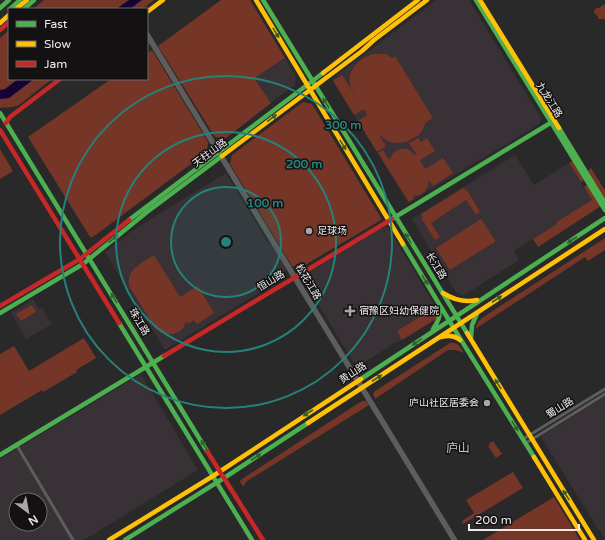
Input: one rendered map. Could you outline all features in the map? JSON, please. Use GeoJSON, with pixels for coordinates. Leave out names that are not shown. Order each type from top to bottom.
{"type":"FeatureCollection","features":[{"type":"Feature","properties":{"kind":"main road"},"geometry":{"type":"LineString","coordinates":[[0,3],[3,0]]}},
{"type":"Feature","properties":{"kind":"main road"},"geometry":{"type":"LineString","coordinates":[[0,8],[9,0]]}},
{"type":"Feature","properties":{"kind":"main road"},"geometry":{"type":"LineString","coordinates":[[10,8],[20,0]]}},
{"type":"Feature","properties":{"kind":"main road"},"geometry":{"type":"LineString","coordinates":[[17,8],[27,0]]}},
{"type":"Feature","properties":{"kind":"main road"},"geometry":{"type":"LineString","coordinates":[[25,8],[34,0]]}},
{"type":"Feature","properties":{"kind":"main road"},"geometry":{"type":"LineString","coordinates":[[148,11],[163,0]]}},
{"type":"Feature","properties":{"kind":"main road","name":"长江路"},"geometry":{"type":"LineString","coordinates":[[256,0],[453,327],[585,540]]}},
{"type":"Feature","properties":{"kind":"main road","name":"长江路"},"geometry":{"type":"LineString","coordinates":[[263,0],[594,540]]}},
{"type":"Feature","properties":{"kind":"main road","name":"天柱山路"},"geometry":{"type":"LineString","coordinates":[[0,313],[83,264],[269,113],[418,0]]}},
{"type":"Feature","properties":{"kind":"main road","name":"天柱山路"},"geometry":{"type":"LineString","coordinates":[[0,306],[80,258],[219,155],[316,86],[427,0]]}},
{"type":"Feature","properties":{"kind":"main road","name":"九龙江路"},"geometry":{"type":"LineString","coordinates":[[476,0],[605,210]]}},
{"type":"Feature","properties":{"kind":"main road","name":"九龙江路"},"geometry":{"type":"LineString","coordinates":[[480,0],[605,203]]}},
{"type":"Feature","properties":{"kind":"main road"},"geometry":{"type":"LineString","coordinates":[[0,18],[8,10]]}},
{"type":"Feature","properties":{"kind":"main road"},"geometry":{"type":"LineString","coordinates":[[0,23],[8,16]]}},
{"type":"Feature","properties":{"kind":"main road"},"geometry":{"type":"LineString","coordinates":[[0,30],[8,23]]}},
{"type":"Feature","properties":{"kind":"main road"},"geometry":{"type":"LineString","coordinates":[[6,122],[10,117],[59,80]]}},
{"type":"Feature","properties":{"kind":"main road","name":"珠江路"},"geometry":{"type":"LineString","coordinates":[[0,113],[263,540]]}},
{"type":"Feature","properties":{"kind":"main road","name":"恒山路"},"geometry":{"type":"LineString","coordinates":[[0,454],[552,122]]}},
{"type":"Feature","properties":{"kind":"main road","name":"珠江路"},"geometry":{"type":"LineString","coordinates":[[0,130],[252,540]]}},
{"type":"Feature","properties":{"kind":"main road","name":"黄山路"},"geometry":{"type":"LineString","coordinates":[[109,540],[220,472],[605,218]]}},
{"type":"Feature","properties":{"kind":"main road","name":"黄山路"},"geometry":{"type":"LineString","coordinates":[[125,540],[217,483],[482,308],[605,229]]}},
{"type":"Feature","properties":{"kind":"main road"},"geometry":{"type":"LineString","coordinates":[[442,292],[455,300],[464,302],[485,297]]}},
{"type":"Feature","properties":{"kind":"main road"},"geometry":{"type":"LineString","coordinates":[[429,333],[438,322],[440,315],[436,299]]}},
{"type":"Feature","properties":{"kind":"main road"},"geometry":{"type":"LineString","coordinates":[[471,340],[470,334],[472,321],[482,308]]}},
{"type":"Feature","properties":{"kind":"main road"},"geometry":{"type":"LineString","coordinates":[[122,327],[129,322]]}},
{"type":"Feature","properties":{"kind":"main road"},"geometry":{"type":"LineString","coordinates":[[436,339],[443,336],[452,336],[459,338],[463,342]]}},
{"type":"Feature","properties":{"kind":"street","name":"松花江路"},"geometry":{"type":"LineString","coordinates":[[148,34],[219,155]]}},
{"type":"Feature","properties":{"kind":"street","name":"松花江路"},"geometry":{"type":"LineString","coordinates":[[148,39],[454,540]]}},
{"type":"Feature","properties":{"kind":"street","name":"蜀山路"},"geometry":{"type":"LineString","coordinates":[[531,437],[605,389]]}},
{"type":"Feature","properties":{"kind":"street","name":"蜀山路"},"geometry":{"type":"LineString","coordinates":[[524,441],[605,394]]}},
{"type":"Feature","properties":{"kind":"street"},"geometry":{"type":"LineString","coordinates":[[16,444],[73,540]]}},
{"type":"Feature","properties":{"kind":"shaded area"},"geometry":{"type":"Polygon","coordinates":[[[44,0],[154,0],[143,8],[34,8],[44,0]]]}},
{"type":"Feature","properties":{"kind":"shaded area"},"geometry":{"type":"Polygon","coordinates":[[[129,0],[142,0],[131,8],[117,8],[129,0]]]}},
{"type":"Feature","properties":{"kind":"shaded area"},"geometry":{"type":"Polygon","coordinates":[[[221,0],[250,0],[285,58],[256,77],[256,81],[271,103],[226,138],[215,137],[158,46],[221,0]]]}},
{"type":"Feature","properties":{"kind":"shaded area"},"geometry":{"type":"Polygon","coordinates":[[[436,0],[469,0],[541,119],[539,124],[536,126],[408,203],[332,79],[436,0]]]}},
{"type":"Feature","properties":{"kind":"shaded area"},"geometry":{"type":"Polygon","coordinates":[[[605,5],[605,19],[598,19],[598,16],[594,11],[596,8],[605,5]]]}},
{"type":"Feature","properties":{"kind":"shaded area"},"geometry":{"type":"Polygon","coordinates":[[[8,31],[8,80],[51,80],[19,105],[12,107],[0,108],[0,38],[8,31]]]}},
{"type":"Feature","properties":{"kind":"shaded area"},"geometry":{"type":"Polygon","coordinates":[[[152,50],[208,142],[207,152],[97,234],[90,237],[28,137],[110,80],[148,80],[148,53],[152,50]]]}},
{"type":"Feature","properties":{"kind":"shaded area"},"geometry":{"type":"Polygon","coordinates":[[[373,54],[386,54],[392,58],[395,56],[433,118],[426,122],[419,135],[406,142],[394,143],[379,135],[386,146],[377,152],[358,121],[367,115],[364,109],[354,115],[333,81],[342,75],[357,98],[352,90],[350,74],[359,62],[373,54]]]}},
{"type":"Feature","properties":{"kind":"shaded area"},"geometry":{"type":"Polygon","coordinates":[[[285,58],[295,74],[296,81],[294,86],[271,103],[256,81],[256,77],[285,58]]]}},
{"type":"Feature","properties":{"kind":"shaded area"},"geometry":{"type":"Polygon","coordinates":[[[17,80],[33,80],[9,98],[0,99],[0,90],[5,89],[17,80]]]}},
{"type":"Feature","properties":{"kind":"shaded area"},"geometry":{"type":"Polygon","coordinates":[[[303,102],[312,104],[381,220],[300,268],[292,266],[230,164],[232,155],[303,102]]]}},
{"type":"Feature","properties":{"kind":"shaded area"},"geometry":{"type":"Polygon","coordinates":[[[418,138],[421,142],[427,138],[435,151],[420,160],[425,169],[443,158],[453,173],[433,186],[429,180],[424,192],[420,195],[413,196],[414,199],[409,202],[378,153],[383,150],[389,160],[397,150],[400,149],[408,149],[415,155],[416,154],[409,143],[418,138]]]}},
{"type":"Feature","properties":{"kind":"shaded area"},"geometry":{"type":"Polygon","coordinates":[[[0,149],[13,171],[0,179],[0,149]]]}},
{"type":"Feature","properties":{"kind":"shaded area"},"geometry":{"type":"Polygon","coordinates":[[[515,155],[534,185],[569,163],[592,200],[556,222],[557,224],[514,251],[519,260],[466,294],[459,294],[456,292],[412,219],[515,155]]]}},
{"type":"Feature","properties":{"kind":"shaded area"},"geometry":{"type":"Polygon","coordinates":[[[573,161],[584,180],[581,182],[569,163],[573,161]]]}},
{"type":"Feature","properties":{"kind":"shaded area"},"geometry":{"type":"Polygon","coordinates":[[[591,168],[605,189],[605,199],[588,171],[591,168]]]}},
{"type":"Feature","properties":{"kind":"shaded area"},"geometry":{"type":"Polygon","coordinates":[[[226,173],[268,243],[270,242],[286,269],[283,278],[165,350],[105,252],[133,230],[226,173]]]}},
{"type":"Feature","properties":{"kind":"shaded area"},"geometry":{"type":"Polygon","coordinates":[[[587,185],[601,206],[538,247],[533,239],[557,224],[556,222],[592,200],[584,187],[587,185]]]}},
{"type":"Feature","properties":{"kind":"shaded area"},"geometry":{"type":"Polygon","coordinates":[[[463,188],[467,190],[480,212],[476,215],[466,200],[431,223],[440,237],[435,240],[421,218],[423,217],[421,214],[463,188]]]}},
{"type":"Feature","properties":{"kind":"shaded area"},"geometry":{"type":"Polygon","coordinates":[[[481,219],[495,242],[449,269],[436,248],[481,219]]]}},
{"type":"Feature","properties":{"kind":"shaded area","name":"宿豫区妇幼保健院"},"geometry":{"type":"Polygon","coordinates":[[[384,226],[388,227],[438,311],[439,317],[362,364],[353,362],[304,280],[305,274],[384,226]]]}},
{"type":"Feature","properties":{"kind":"shaded area"},"geometry":{"type":"Polygon","coordinates":[[[605,238],[605,250],[588,261],[585,257],[475,329],[478,322],[482,318],[605,238]]]}},
{"type":"Feature","properties":{"kind":"shaded area"},"geometry":{"type":"Polygon","coordinates":[[[154,255],[180,297],[198,286],[214,313],[197,324],[194,320],[188,324],[186,321],[184,327],[177,333],[169,334],[161,332],[155,328],[129,286],[132,271],[154,255]]]}},
{"type":"Feature","properties":{"kind":"shaded area"},"geometry":{"type":"Polygon","coordinates":[[[33,299],[39,309],[42,308],[52,324],[26,339],[11,313],[33,299]]]}},
{"type":"Feature","properties":{"kind":"shaded area"},"geometry":{"type":"Polygon","coordinates":[[[32,305],[36,312],[21,321],[16,314],[32,305]]]}},
{"type":"Feature","properties":{"kind":"shaded area"},"geometry":{"type":"Polygon","coordinates":[[[436,307],[439,317],[402,340],[397,331],[436,307]]]}},
{"type":"Feature","properties":{"kind":"shaded area"},"geometry":{"type":"Polygon","coordinates":[[[84,338],[96,358],[76,370],[77,372],[43,392],[42,390],[0,415],[0,354],[14,346],[29,371],[84,338]]]}},
{"type":"Feature","properties":{"kind":"shaded area"},"geometry":{"type":"Polygon","coordinates":[[[450,343],[457,344],[464,353],[456,350],[448,350],[375,399],[373,394],[375,391],[450,343]]]}},
{"type":"Feature","properties":{"kind":"shaded area"},"geometry":{"type":"Polygon","coordinates":[[[141,374],[198,470],[84,540],[0,540],[0,459],[141,374]]]}},
{"type":"Feature","properties":{"kind":"shaded area"},"geometry":{"type":"Polygon","coordinates":[[[605,396],[605,540],[541,437],[605,396]]]}},
{"type":"Feature","properties":{"kind":"shaded area"},"geometry":{"type":"Polygon","coordinates":[[[363,401],[366,401],[369,405],[247,481],[243,487],[240,481],[242,479],[363,401]]]}},
{"type":"Feature","properties":{"kind":"shaded area"},"geometry":{"type":"Polygon","coordinates":[[[493,441],[502,454],[496,458],[488,446],[490,445],[489,443],[493,441]]]}},
{"type":"Feature","properties":{"kind":"shaded area"},"geometry":{"type":"Polygon","coordinates":[[[513,472],[523,488],[463,524],[462,521],[474,513],[466,500],[513,472]]]}},
{"type":"Feature","properties":{"kind":"shaded area"},"geometry":{"type":"Polygon","coordinates":[[[554,497],[580,540],[483,540],[554,497]]]}},
{"type":"Feature","properties":{"kind":"traffic: fast"},"geometry":{"type":"LineString","coordinates":[[0,8],[9,0]]}},
{"type":"Feature","properties":{"kind":"traffic: fast"},"geometry":{"type":"LineString","coordinates":[[11,8],[20,0]]}},
{"type":"Feature","properties":{"kind":"traffic: fast"},"geometry":{"type":"LineString","coordinates":[[25,8],[34,0]]}},
{"type":"Feature","properties":{"kind":"traffic: fast"},"geometry":{"type":"LineString","coordinates":[[263,0],[467,333]]}},
{"type":"Feature","properties":{"kind":"traffic: fast"},"geometry":{"type":"LineString","coordinates":[[476,0],[605,210]]}},
{"type":"Feature","properties":{"kind":"traffic: fast"},"geometry":{"type":"LineString","coordinates":[[129,220],[323,73]]}},
{"type":"Feature","properties":{"kind":"traffic: fast"},"geometry":{"type":"LineString","coordinates":[[0,113],[207,451]]}},
{"type":"Feature","properties":{"kind":"traffic: fast"},"geometry":{"type":"LineString","coordinates":[[392,219],[552,122]]}},
{"type":"Feature","properties":{"kind":"traffic: fast"},"geometry":{"type":"LineString","coordinates":[[559,128],[605,203]]}},
{"type":"Feature","properties":{"kind":"traffic: fast"},"geometry":{"type":"LineString","coordinates":[[0,313],[83,264],[147,212],[222,156]]}},
{"type":"Feature","properties":{"kind":"traffic: fast"},"geometry":{"type":"LineString","coordinates":[[361,379],[605,218]]}},
{"type":"Feature","properties":{"kind":"traffic: fast"},"geometry":{"type":"LineString","coordinates":[[403,244],[534,457]]}},
{"type":"Feature","properties":{"kind":"traffic: fast"},"geometry":{"type":"LineString","coordinates":[[433,329],[439,319],[439,307]]}},
{"type":"Feature","properties":{"kind":"traffic: fast"},"geometry":{"type":"LineString","coordinates":[[471,338],[472,325],[477,314]]}},
{"type":"Feature","properties":{"kind":"traffic: fast"},"geometry":{"type":"LineString","coordinates":[[119,323],[252,540]]}},
{"type":"Feature","properties":{"kind":"traffic: fast"},"geometry":{"type":"LineString","coordinates":[[0,455],[164,356]]}},
{"type":"Feature","properties":{"kind":"traffic: fast"},"geometry":{"type":"LineString","coordinates":[[125,540],[308,423]]}},
{"type":"Feature","properties":{"kind":"traffic: slow"},"geometry":{"type":"LineString","coordinates":[[17,8],[27,0]]}},
{"type":"Feature","properties":{"kind":"traffic: slow"},"geometry":{"type":"LineString","coordinates":[[148,11],[163,0]]}},
{"type":"Feature","properties":{"kind":"traffic: slow"},"geometry":{"type":"LineString","coordinates":[[256,0],[403,244]]}},
{"type":"Feature","properties":{"kind":"traffic: slow"},"geometry":{"type":"LineString","coordinates":[[323,73],[418,0]]}},
{"type":"Feature","properties":{"kind":"traffic: slow"},"geometry":{"type":"LineString","coordinates":[[222,156],[362,51],[374,40],[427,0]]}},
{"type":"Feature","properties":{"kind":"traffic: slow"},"geometry":{"type":"LineString","coordinates":[[480,0],[559,128]]}},
{"type":"Feature","properties":{"kind":"traffic: slow"},"geometry":{"type":"LineString","coordinates":[[0,23],[8,16]]}},
{"type":"Feature","properties":{"kind":"traffic: slow"},"geometry":{"type":"LineString","coordinates":[[308,423],[605,229]]}},
{"type":"Feature","properties":{"kind":"traffic: slow"},"geometry":{"type":"LineString","coordinates":[[443,293],[459,300],[477,300]]}},
{"type":"Feature","properties":{"kind":"traffic: slow"},"geometry":{"type":"LineString","coordinates":[[467,333],[594,540]]}},
{"type":"Feature","properties":{"kind":"traffic: slow"},"geometry":{"type":"LineString","coordinates":[[441,337],[451,336],[460,340]]}},
{"type":"Feature","properties":{"kind":"traffic: slow"},"geometry":{"type":"LineString","coordinates":[[109,540],[213,476],[361,379]]}},
{"type":"Feature","properties":{"kind":"traffic: slow"},"geometry":{"type":"LineString","coordinates":[[534,457],[585,540]]}},
{"type":"Feature","properties":{"kind":"traffic: jam"},"geometry":{"type":"LineString","coordinates":[[0,30],[8,23]]}},
{"type":"Feature","properties":{"kind":"traffic: jam"},"geometry":{"type":"LineString","coordinates":[[6,123],[10,117],[59,80]]}},
{"type":"Feature","properties":{"kind":"traffic: jam"},"geometry":{"type":"LineString","coordinates":[[0,130],[119,323]]}},
{"type":"Feature","properties":{"kind":"traffic: jam"},"geometry":{"type":"LineString","coordinates":[[164,356],[392,219]]}},
{"type":"Feature","properties":{"kind":"traffic: jam"},"geometry":{"type":"LineString","coordinates":[[0,306],[80,259],[129,220]]}},
{"type":"Feature","properties":{"kind":"traffic: jam"},"geometry":{"type":"LineString","coordinates":[[207,451],[263,540]]}},
{"type":"Feature","properties":{"kind":"place","name":"足球场"},"geometry":{"type":"Point","coordinates":[309,231]}},
{"type":"Feature","properties":{"kind":"place","name":"宿豫区妇幼保健院"},"geometry":{"type":"Point","coordinates":[350,311]}},
{"type":"Feature","properties":{"kind":"place","name":"庐山社区居委会"},"geometry":{"type":"Point","coordinates":[487,403]}},
{"type":"Feature","properties":{"kind":"district","name":"庐山"},"geometry":{"type":"Point","coordinates":[458,448]}}]}
